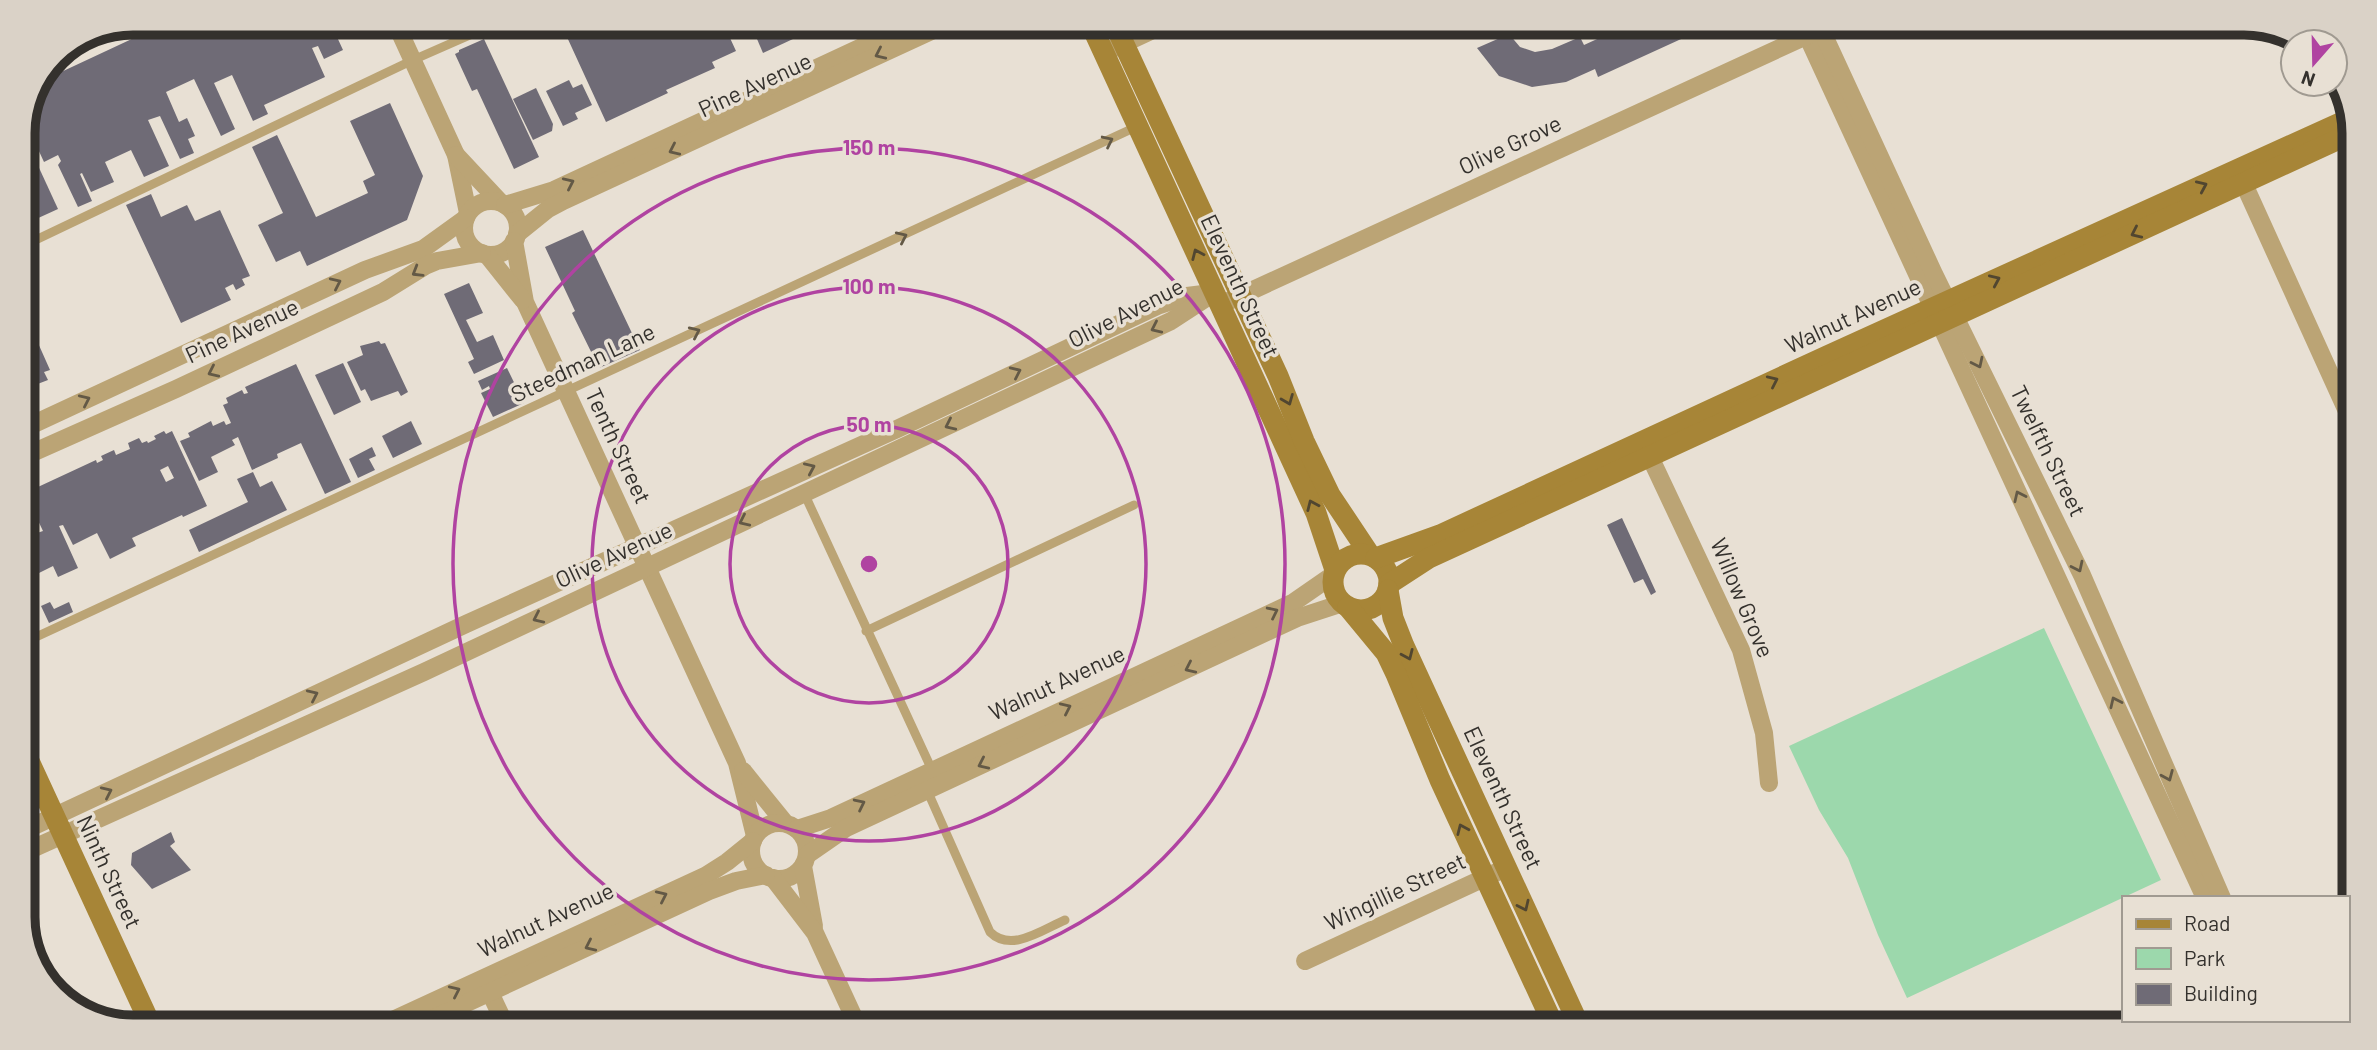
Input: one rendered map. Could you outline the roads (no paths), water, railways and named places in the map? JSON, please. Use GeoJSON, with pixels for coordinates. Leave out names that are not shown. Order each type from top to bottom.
{"type":"FeatureCollection","features":[{"type":"Feature","properties":{"kind":"main road","name":"Eleventh Street"},"geometry":{"type":"LineString","coordinates":[[1096,35],[1316,513],[1334,573]]}},
{"type":"Feature","properties":{"kind":"main road","name":"Eleventh Street"},"geometry":{"type":"LineString","coordinates":[[1120,35],[1330,495],[1373,556]]}},
{"type":"Feature","properties":{"kind":"main road","name":"Walnut Avenue"},"geometry":{"type":"LineString","coordinates":[[1388,587],[1429,558],[1647,449],[2341,123]]}},
{"type":"Feature","properties":{"kind":"main road","name":"Walnut Avenue"},"geometry":{"type":"LineString","coordinates":[[1944,311],[2244,184],[2342,138]]}},
{"type":"Feature","properties":{"kind":"main road","name":"Walnut Avenue"},"geometry":{"type":"LineString","coordinates":[[1373,556],[1440,535],[1647,449]]}},
{"type":"Feature","properties":{"kind":"main road"},"geometry":{"type":"LineString","coordinates":[[1353,555],[1373,556],[1386,569],[1388,587],[1376,605],[1358,610],[1346,605],[1334,590],[1334,573],[1346,558],[1353,555]]}},
{"type":"Feature","properties":{"kind":"main road","name":"Eleventh Street"},"geometry":{"type":"LineString","coordinates":[[1388,587],[1393,618],[1404,646],[1574,1015]]}},
{"type":"Feature","properties":{"kind":"main road","name":"Eleventh Street"},"geometry":{"type":"LineString","coordinates":[[1346,605],[1386,653],[1484,877],[1549,1015]]}},
{"type":"Feature","properties":{"kind":"main road","name":"Ninth Street"},"geometry":{"type":"LineString","coordinates":[[35,774],[146,1015]]}},
{"type":"Feature","properties":{"kind":"street"},"geometry":{"type":"LineString","coordinates":[[401,35],[457,155],[467,216],[465,235],[474,249],[484,254],[503,252],[516,238],[516,217],[457,155]]}},
{"type":"Feature","properties":{"kind":"street","name":"Pine Avenue"},"geometry":{"type":"LineString","coordinates":[[502,204],[554,190],[888,35]]}},
{"type":"Feature","properties":{"kind":"street","name":"Pine Avenue"},"geometry":{"type":"LineString","coordinates":[[516,238],[548,209],[563,201],[923,35]]}},
{"type":"Feature","properties":{"kind":"street"},"geometry":{"type":"LineString","coordinates":[[1104,53],[1120,35]]}},
{"type":"Feature","properties":{"kind":"street","name":"Olive Grove"},"geometry":{"type":"LineString","coordinates":[[1217,299],[1241,296],[1804,35]]}},
{"type":"Feature","properties":{"kind":"street","name":"Twelfth Street"},"geometry":{"type":"LineString","coordinates":[[1815,35],[1944,311],[2082,575],[2202,888],[2218,896]]}},
{"type":"Feature","properties":{"kind":"street"},"geometry":{"type":"LineString","coordinates":[[2244,184],[2342,400]]}},
{"type":"Feature","properties":{"kind":"street"},"geometry":{"type":"LineString","coordinates":[[467,216],[482,202],[502,204]]}},
{"type":"Feature","properties":{"kind":"street","name":"Pine Avenue"},"geometry":{"type":"LineString","coordinates":[[35,423],[365,270],[423,249],[467,216]]}},
{"type":"Feature","properties":{"kind":"street","name":"Tenth Street"},"geometry":{"type":"LineString","coordinates":[[516,238],[525,302]]}},
{"type":"Feature","properties":{"kind":"street","name":"Pine Avenue"},"geometry":{"type":"LineString","coordinates":[[35,452],[383,292],[425,266],[437,261],[484,254]]}},
{"type":"Feature","properties":{"kind":"street","name":"Tenth Street"},"geometry":{"type":"LineString","coordinates":[[484,254],[525,302],[737,763],[754,839]]}},
{"type":"Feature","properties":{"kind":"street","name":"Olive Avenue"},"geometry":{"type":"LineString","coordinates":[[35,825],[637,546],[897,429],[1157,306],[1187,296],[1217,299]]}},
{"type":"Feature","properties":{"kind":"street","name":"Olive Avenue"},"geometry":{"type":"LineString","coordinates":[[35,848],[411,678],[1217,299]]}},
{"type":"Feature","properties":{"kind":"street"},"geometry":{"type":"LineString","coordinates":[[130,379],[142,404]]}},
{"type":"Feature","properties":{"kind":"street","name":"Willow Grove"},"geometry":{"type":"LineString","coordinates":[[1647,449],[1741,650],[1763,733],[1769,783]]}},
{"type":"Feature","properties":{"kind":"street","name":"Walnut Avenue"},"geometry":{"type":"LineString","coordinates":[[791,826],[831,818],[1269,614],[1294,602],[1334,573]]}},
{"type":"Feature","properties":{"kind":"street","name":"Walnut Avenue"},"geometry":{"type":"LineString","coordinates":[[805,860],[846,828],[1297,618],[1346,605]]}},
{"type":"Feature","properties":{"kind":"street","name":"Tenth Street"},"geometry":{"type":"LineString","coordinates":[[737,763],[791,826]]}},
{"type":"Feature","properties":{"kind":"street"},"geometry":{"type":"LineString","coordinates":[[815,933],[805,841],[791,826],[768,825],[754,839],[752,857],[760,871],[769,876],[815,933],[853,1015]]}},
{"type":"Feature","properties":{"kind":"street","name":"Walnut Avenue"},"geometry":{"type":"LineString","coordinates":[[438,1015],[486,985],[705,876],[754,839]]}},
{"type":"Feature","properties":{"kind":"street"},"geometry":{"type":"LineString","coordinates":[[769,876],[790,877],[805,860]]}},
{"type":"Feature","properties":{"kind":"street","name":"Wingillie Street"},"geometry":{"type":"LineString","coordinates":[[1305,961],[1506,867]]}},
{"type":"Feature","properties":{"kind":"street","name":"Walnut Avenue"},"geometry":{"type":"LineString","coordinates":[[406,1015],[486,985],[709,891],[736,881],[769,876]]}},
{"type":"Feature","properties":{"kind":"street"},"geometry":{"type":"LineString","coordinates":[[486,985],[501,1015]]}},
{"type":"Feature","properties":{"kind":"lane"},"geometry":{"type":"LineString","coordinates":[[35,240],[470,35]]}},
{"type":"Feature","properties":{"kind":"lane","name":"Steedman Lane"},"geometry":{"type":"LineString","coordinates":[[35,637],[1159,118]]}},
{"type":"Feature","properties":{"kind":"lane"},"geometry":{"type":"LineString","coordinates":[[804,493],[932,770]]}},
{"type":"Feature","properties":{"kind":"lane"},"geometry":{"type":"LineString","coordinates":[[866,631],[1135,505]]}},
{"type":"Feature","properties":{"kind":"lane"},"geometry":{"type":"LineString","coordinates":[[927,790],[990,932],[996,938],[1006,942],[1016,941],[1065,920]]}}]}
